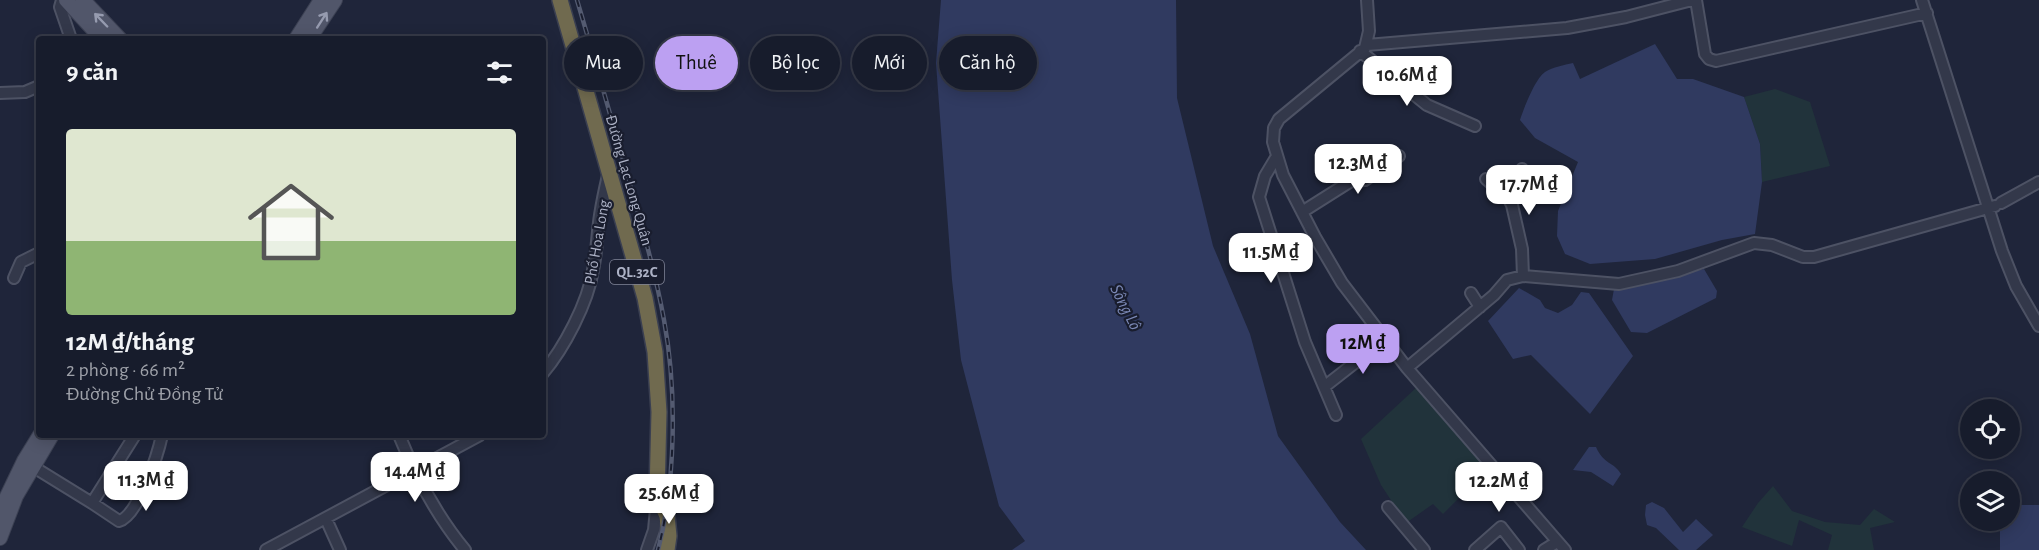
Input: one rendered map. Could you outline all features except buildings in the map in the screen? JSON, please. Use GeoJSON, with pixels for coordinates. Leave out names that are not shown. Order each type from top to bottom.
{"type":"FeatureCollection","features":[{"type":"Feature","properties":{"kind":"highway","name":"Đường Lạc Long Quân"},"geometry":{"type":"LineString","coordinates":[[560,0],[645,298],[655,352],[659,412],[657,494],[667,516],[669,536],[667,550]]}},
{"type":"Feature","properties":{"kind":"main road"},"geometry":{"type":"LineString","coordinates":[[64,0],[99,36]]}},
{"type":"Feature","properties":{"kind":"main road"},"geometry":{"type":"LineString","coordinates":[[83,0],[117,36]]}},
{"type":"Feature","properties":{"kind":"main road"},"geometry":{"type":"LineString","coordinates":[[298,36],[321,0]]}},
{"type":"Feature","properties":{"kind":"main road"},"geometry":{"type":"LineString","coordinates":[[311,36],[335,0]]}},
{"type":"Feature","properties":{"kind":"main road"},"geometry":{"type":"LineString","coordinates":[[0,511],[24,461],[38,438]]}},
{"type":"Feature","properties":{"kind":"main road"},"geometry":{"type":"LineString","coordinates":[[0,538],[16,496],[50,438]]}},
{"type":"Feature","properties":{"kind":"street"},"geometry":{"type":"LineString","coordinates":[[64,0],[60,7],[70,36]]}},
{"type":"Feature","properties":{"kind":"street"},"geometry":{"type":"LineString","coordinates":[[1364,48],[1369,31],[1367,0]]}},
{"type":"Feature","properties":{"kind":"street"},"geometry":{"type":"LineString","coordinates":[[1544,550],[1561,546],[1407,368],[1342,283],[1283,175],[1273,142],[1274,128],[1279,118],[1364,48],[1567,28],[1694,0],[1705,54],[1709,59],[1716,61],[1927,13]]}},
{"type":"Feature","properties":{"kind":"street"},"geometry":{"type":"LineString","coordinates":[[1922,0],[1995,205],[2002,251],[2016,286],[2039,326]]}},
{"type":"Feature","properties":{"kind":"street"},"geometry":{"type":"LineString","coordinates":[[1364,48],[1427,105],[1475,126]]}},
{"type":"Feature","properties":{"kind":"street"},"geometry":{"type":"LineString","coordinates":[[0,93],[25,92],[36,87]]}},
{"type":"Feature","properties":{"kind":"street"},"geometry":{"type":"LineString","coordinates":[[1277,156],[1265,176],[1259,197],[1305,342],[1336,415]]}},
{"type":"Feature","properties":{"kind":"street"},"geometry":{"type":"LineString","coordinates":[[1302,212],[1351,181],[1365,180],[1399,156]]}},
{"type":"Feature","properties":{"kind":"street"},"geometry":{"type":"LineString","coordinates":[[1509,199],[1522,169]]}},
{"type":"Feature","properties":{"kind":"street","name":"Phố Hoa Long"},"geometry":{"type":"LineString","coordinates":[[546,369],[572,328],[589,289],[600,213],[609,171]]}},
{"type":"Feature","properties":{"kind":"street"},"geometry":{"type":"LineString","coordinates":[[1485,179],[1509,199],[1522,249],[1523,276]]}},
{"type":"Feature","properties":{"kind":"street"},"geometry":{"type":"LineString","coordinates":[[1407,368],[1507,280],[1523,276],[1619,284],[1678,271],[1754,243],[1772,245],[1803,257],[1814,257],[1995,205],[2039,182]]}},
{"type":"Feature","properties":{"kind":"street"},"geometry":{"type":"LineString","coordinates":[[14,278],[21,262],[36,254]]}},
{"type":"Feature","properties":{"kind":"street"},"geometry":{"type":"LineString","coordinates":[[1471,292],[1480,306]]}},
{"type":"Feature","properties":{"kind":"street"},"geometry":{"type":"LineString","coordinates":[[1324,387],[1384,340]]}},
{"type":"Feature","properties":{"kind":"street"},"geometry":{"type":"LineString","coordinates":[[92,503],[133,438]]}},
{"type":"Feature","properties":{"kind":"street"},"geometry":{"type":"LineString","coordinates":[[32,466],[119,521],[126,519],[143,489],[155,464],[161,438]]}},
{"type":"Feature","properties":{"kind":"street"},"geometry":{"type":"LineString","coordinates":[[400,438],[414,471],[444,522],[465,550]]}},
{"type":"Feature","properties":{"kind":"street"},"geometry":{"type":"LineString","coordinates":[[266,550],[474,438]]}},
{"type":"Feature","properties":{"kind":"street"},"geometry":{"type":"LineString","coordinates":[[647,550],[654,530],[657,494]]}},
{"type":"Feature","properties":{"kind":"street"},"geometry":{"type":"LineString","coordinates":[[1388,507],[1424,550]]}},
{"type":"Feature","properties":{"kind":"street"},"geometry":{"type":"LineString","coordinates":[[326,519],[340,550]]}},
{"type":"Feature","properties":{"kind":"street"},"geometry":{"type":"LineString","coordinates":[[1474,550],[1501,527],[1519,550]]}},
{"type":"Feature","properties":{"kind":"shaded area"},"geometry":{"type":"Polygon","coordinates":[[[1775,89],[1810,102],[1830,166],[1762,182],[1760,144],[1744,97],[1775,89]]]}},
{"type":"Feature","properties":{"kind":"shaded area"},"geometry":{"type":"Polygon","coordinates":[[[1417,387],[1489,468],[1443,514],[1433,504],[1406,523],[1381,485],[1361,439],[1417,387]]]}},
{"type":"Feature","properties":{"kind":"shaded area"},"geometry":{"type":"Polygon","coordinates":[[[1773,486],[1792,511],[1825,522],[1860,525],[1874,509],[1895,522],[1870,528],[1874,550],[1828,550],[1832,535],[1799,520],[1792,546],[1742,527],[1773,486]]]}},
{"type":"Feature","properties":{"kind":"water","name":"Sông Lô"},"geometry":{"type":"Polygon","coordinates":[[[941,0],[1176,0],[1177,98],[1213,246],[1250,334],[1278,436],[1340,522],[1366,550],[1012,550],[1025,541],[999,506],[961,360],[952,280],[936,63],[941,0]]]}},
{"type":"Feature","properties":{"kind":"water"},"geometry":{"type":"Polygon","coordinates":[[[1655,44],[1677,79],[1693,79],[1744,97],[1760,144],[1762,182],[1755,234],[1722,240],[1655,259],[1590,264],[1565,254],[1557,236],[1558,211],[1578,162],[1535,138],[1520,120],[1534,87],[1545,72],[1573,63],[1580,79],[1655,44]]]}},
{"type":"Feature","properties":{"kind":"water"},"geometry":{"type":"Polygon","coordinates":[[[1704,269],[1717,291],[1716,298],[1647,333],[1631,332],[1612,300],[1614,289],[1650,283],[1704,269]]]}},
{"type":"Feature","properties":{"kind":"water"},"geometry":{"type":"Polygon","coordinates":[[[1519,288],[1540,300],[1545,308],[1558,313],[1572,305],[1581,292],[1589,293],[1633,356],[1590,414],[1531,355],[1513,359],[1488,321],[1519,288]]]}},
{"type":"Feature","properties":{"kind":"water"},"geometry":{"type":"Polygon","coordinates":[[[1589,447],[1596,447],[1602,457],[1621,474],[1613,486],[1591,472],[1573,470],[1589,447]]]}},
{"type":"Feature","properties":{"kind":"water"},"geometry":{"type":"Polygon","coordinates":[[[1652,502],[1664,508],[1683,532],[1696,519],[1713,535],[1696,550],[1679,550],[1656,528],[1647,525],[1646,505],[1652,502]]]}},
{"type":"Feature","properties":{"kind":"water"},"geometry":{"type":"Polygon","coordinates":[[[2020,505],[2039,505],[2039,550],[2000,550],[2000,531],[2020,531],[2020,505]]]}},
{"type":"Feature","properties":{"kind":"railway"},"geometry":{"type":"LineString","coordinates":[[577,0],[647,245],[668,347],[673,435],[668,495],[658,550]]}}]}
